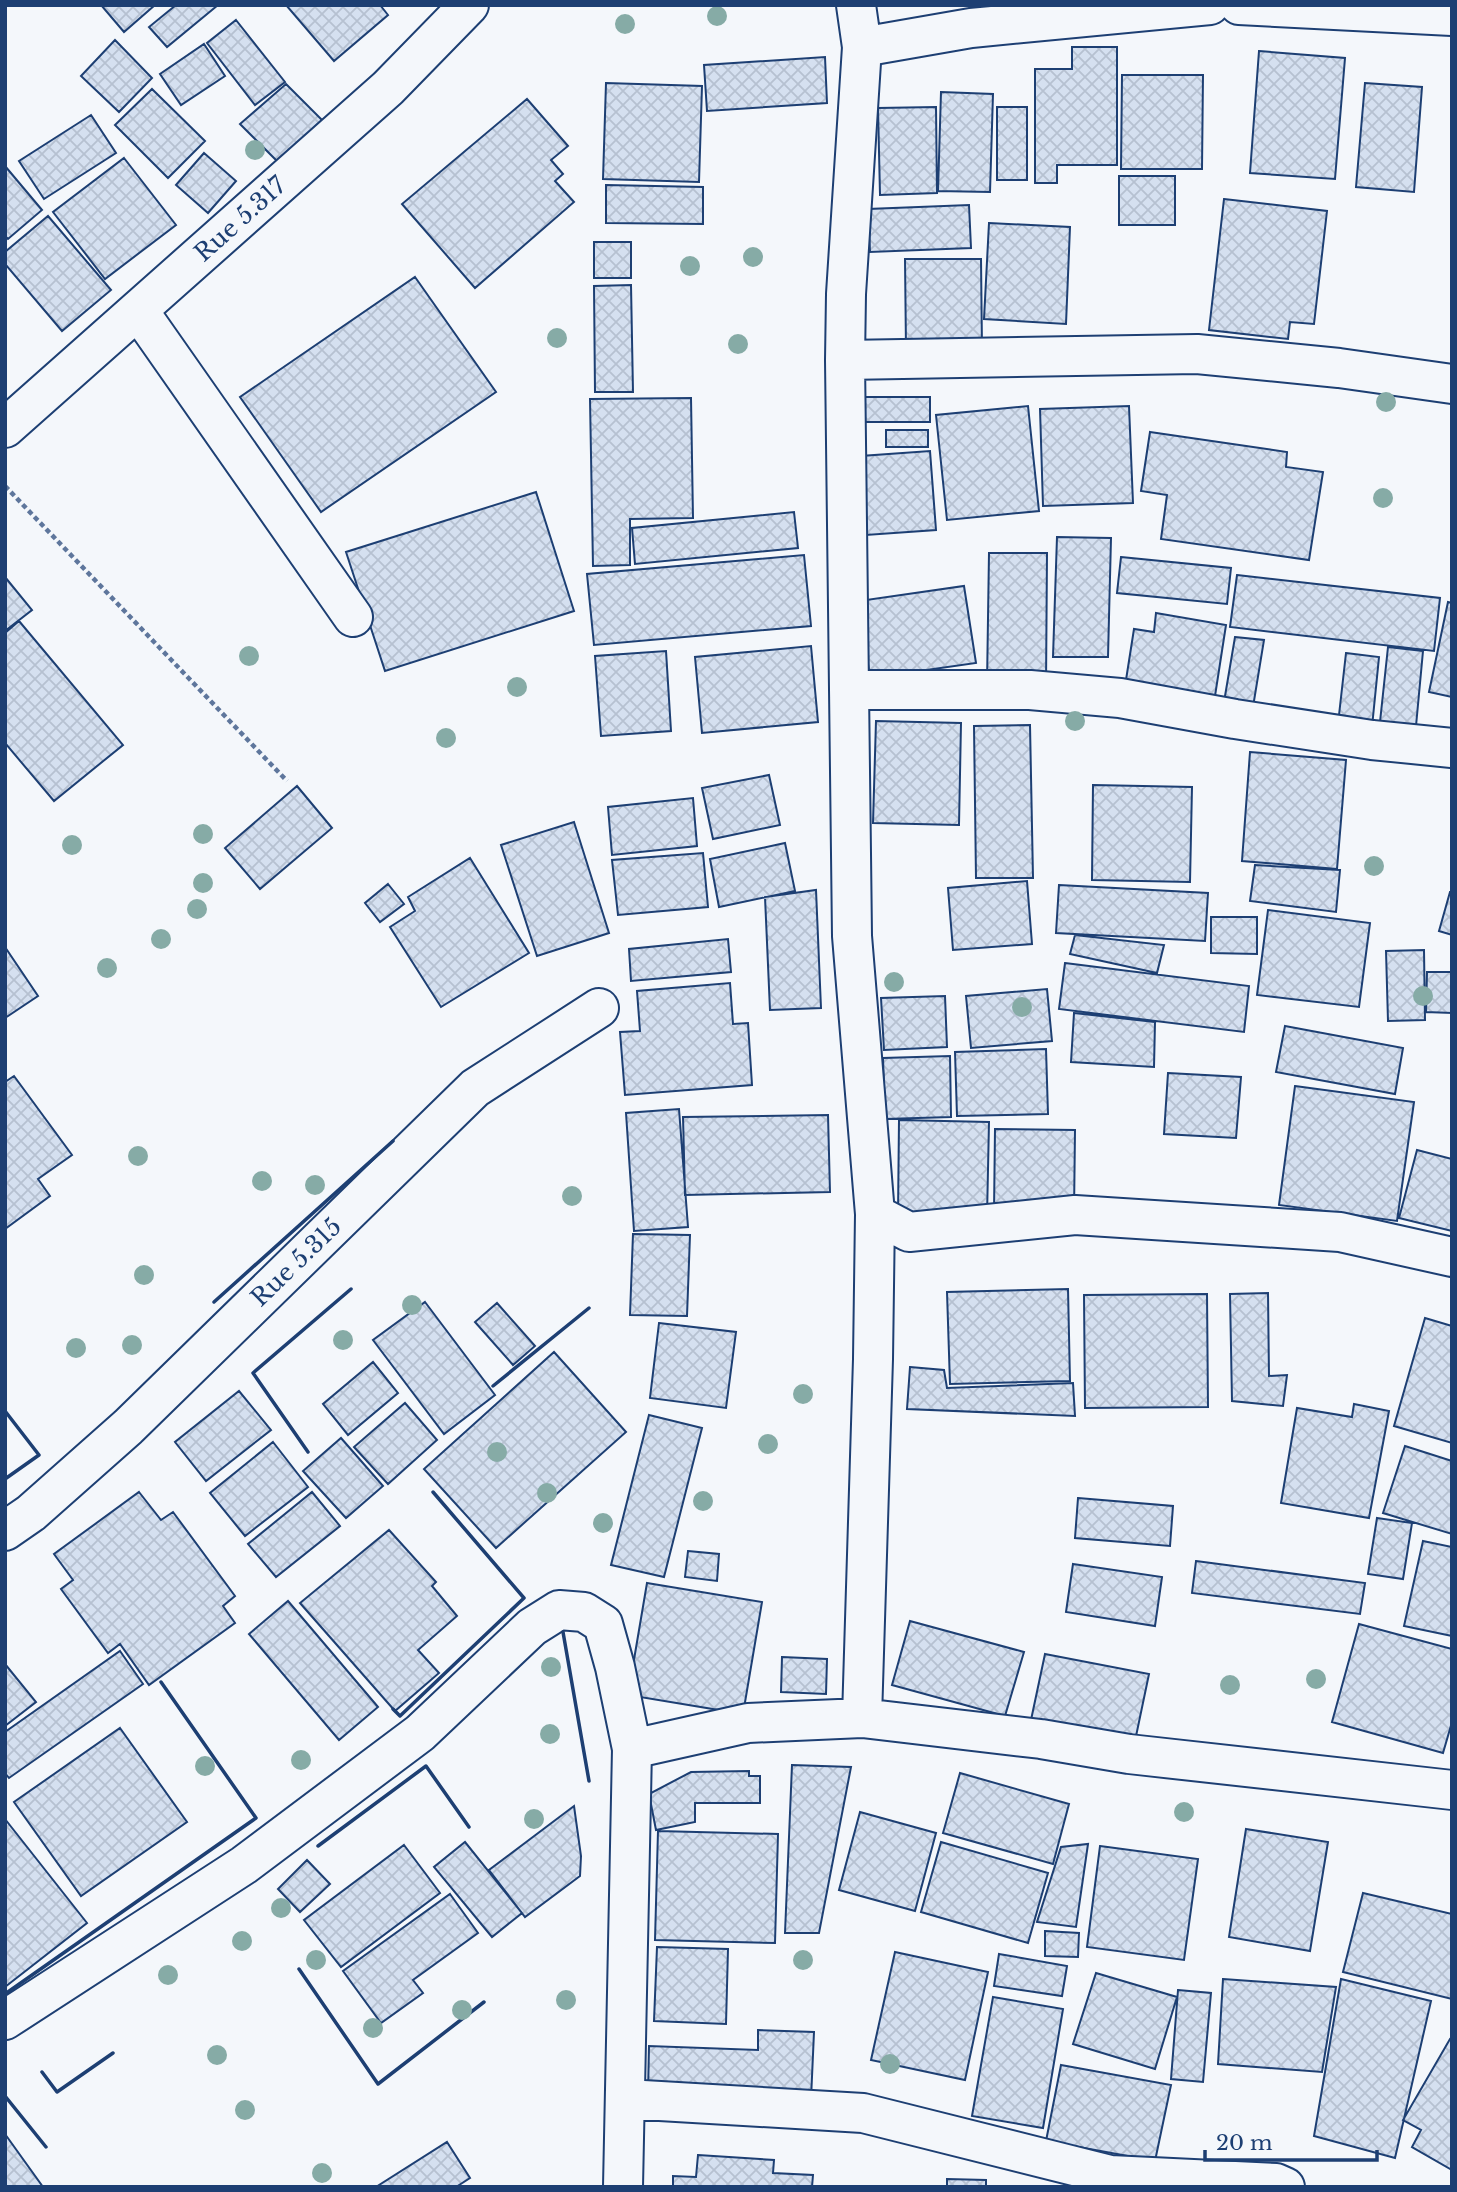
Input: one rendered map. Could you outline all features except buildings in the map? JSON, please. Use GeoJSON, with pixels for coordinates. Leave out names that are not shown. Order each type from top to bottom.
{"type":"FeatureCollection","features":[{"type":"Feature","properties":{"kind":"street","name":"Rue 5.317"},"geometry":{"type":"LineString","coordinates":[[5,428],[388,88],[469,5]]}},
{"type":"Feature","properties":{"kind":"street"},"geometry":{"type":"LineString","coordinates":[[856,5],[862,47],[846,294],[845,360],[852,936],[875,1214],[862,1718]]}},
{"type":"Feature","properties":{"kind":"street"},"geometry":{"type":"LineString","coordinates":[[862,47],[971,28],[1210,5]]}},
{"type":"Feature","properties":{"kind":"street"},"geometry":{"type":"LineString","coordinates":[[1239,5],[1452,16]]}},
{"type":"Feature","properties":{"kind":"street"},"geometry":{"type":"LineString","coordinates":[[138,310],[353,617]]}},
{"type":"Feature","properties":{"kind":"street"},"geometry":{"type":"LineString","coordinates":[[845,360],[1197,354],[1339,368],[1452,384]]}},
{"type":"Feature","properties":{"kind":"street"},"geometry":{"type":"LineString","coordinates":[[849,690],[1030,690],[1120,698],[1372,740],[1452,748]]}},
{"type":"Feature","properties":{"kind":"street","name":"Rue 5.315"},"geometry":{"type":"LineString","coordinates":[[5,1531],[31,1513],[128,1427],[475,1088],[599,1008]]}},
{"type":"Feature","properties":{"kind":"street"},"geometry":{"type":"LineString","coordinates":[[875,1214],[909,1232],[1075,1216],[1340,1232],[1452,1257]]}},
{"type":"Feature","properties":{"kind":"street"},"geometry":{"type":"LineString","coordinates":[[5,2020],[244,1865],[420,1732],[532,1627],[559,1610],[584,1612],[603,1624],[632,1749],[623,2187]]}},
{"type":"Feature","properties":{"kind":"street"},"geometry":{"type":"LineString","coordinates":[[632,1749],[748,1723],[862,1718],[1041,1739],[1129,1754],[1452,1790]]}},
{"type":"Feature","properties":{"kind":"street"},"geometry":{"type":"LineString","coordinates":[[626,2099],[863,2113],[1110,2175],[1276,2183],[1285,2187]]}},
{"type":"Feature","properties":{"kind":"path"},"geometry":{"type":"LineString","coordinates":[[5,486],[287,781]]}},
{"type":"Feature","properties":{"kind":"wall"},"geometry":{"type":"LineString","coordinates":[[214,1302],[393,1141]]}},
{"type":"Feature","properties":{"kind":"wall"},"geometry":{"type":"LineString","coordinates":[[308,1452],[253,1373],[351,1289]]}},
{"type":"Feature","properties":{"kind":"wall"},"geometry":{"type":"LineString","coordinates":[[493,1386],[589,1308]]}},
{"type":"Feature","properties":{"kind":"wall"},"geometry":{"type":"LineString","coordinates":[[5,1411],[39,1455],[5,1479]]}},
{"type":"Feature","properties":{"kind":"wall"},"geometry":{"type":"LineString","coordinates":[[393,1709],[400,1716],[524,1598],[433,1492]]}},
{"type":"Feature","properties":{"kind":"wall"},"geometry":{"type":"LineString","coordinates":[[563,1632],[589,1781]]}},
{"type":"Feature","properties":{"kind":"wall"},"geometry":{"type":"LineString","coordinates":[[5,1994],[256,1818],[161,1682]]}},
{"type":"Feature","properties":{"kind":"wall"},"geometry":{"type":"LineString","coordinates":[[318,1846],[426,1766],[469,1827]]}},
{"type":"Feature","properties":{"kind":"wall"},"geometry":{"type":"LineString","coordinates":[[299,1969],[378,2084],[484,2002]]}},
{"type":"Feature","properties":{"kind":"wall"},"geometry":{"type":"LineString","coordinates":[[42,2072],[57,2092],[113,2053]]}},
{"type":"Feature","properties":{"kind":"wall"},"geometry":{"type":"LineString","coordinates":[[5,2096],[46,2147]]}}]}
